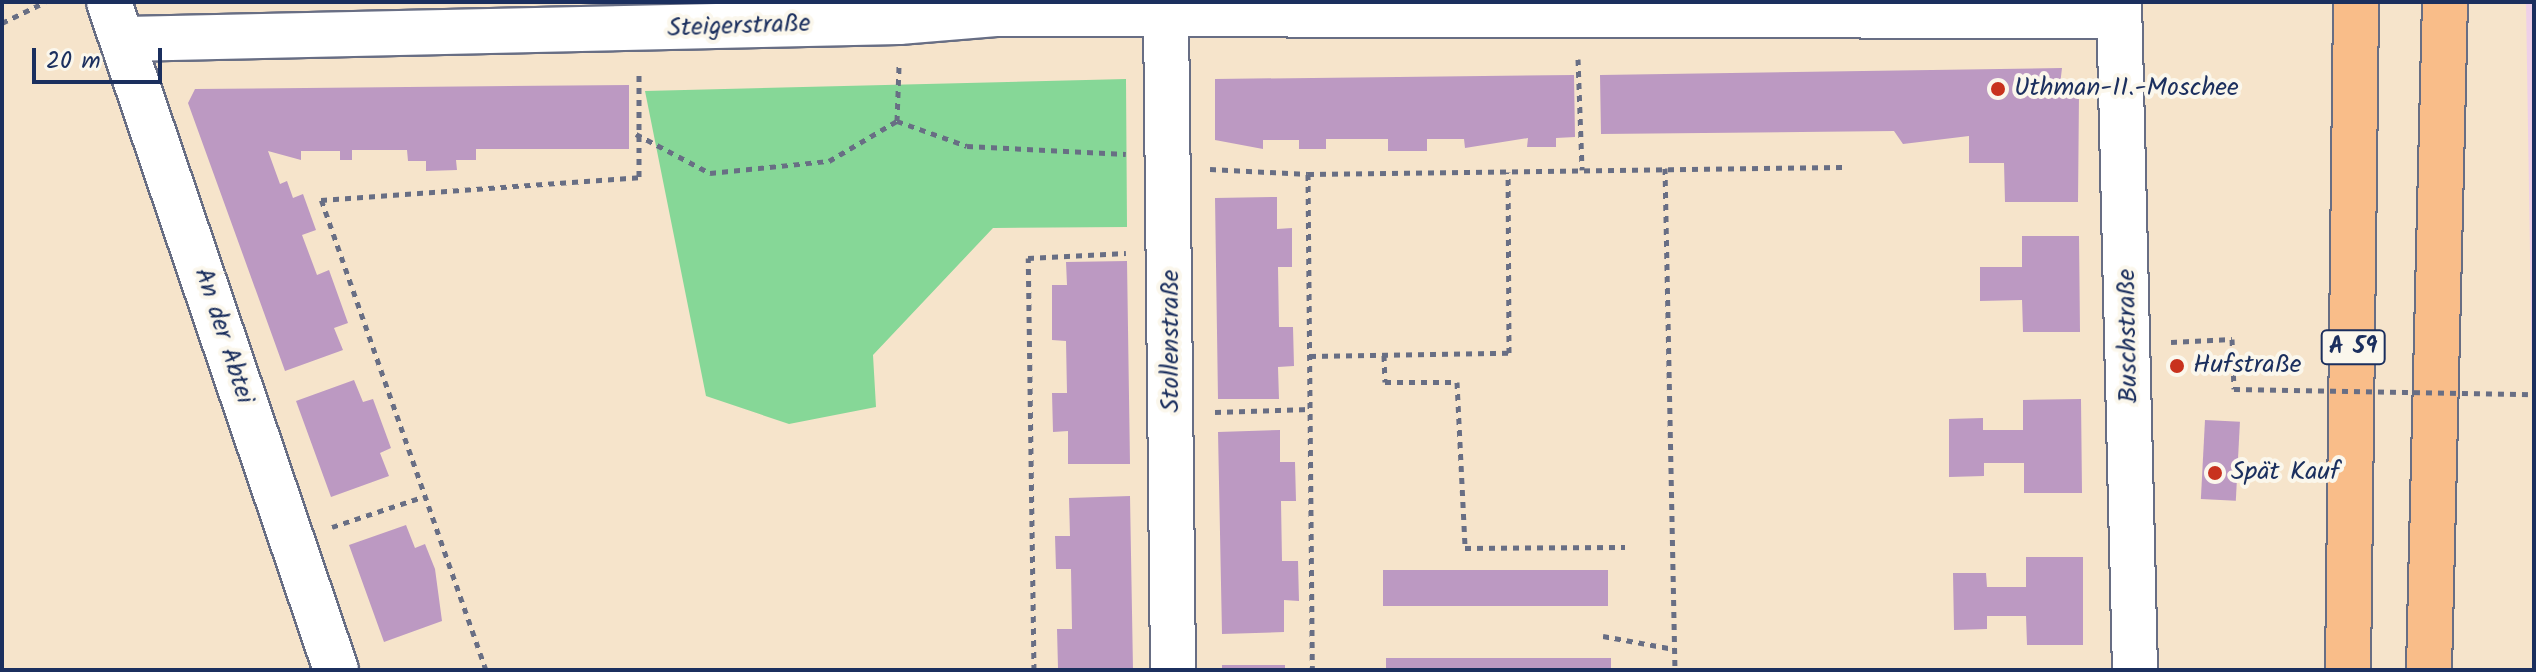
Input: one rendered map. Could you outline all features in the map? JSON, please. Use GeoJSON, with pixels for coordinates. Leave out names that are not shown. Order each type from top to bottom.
{"type":"FeatureCollection","features":[{"type":"Feature","properties":{"kind":"highway","name":"A 59"},"geometry":{"type":"LineString","coordinates":[[2348,670],[2356,2]]}},
{"type":"Feature","properties":{"kind":"highway"},"geometry":{"type":"LineString","coordinates":[[2429,670],[2445,2]]}},
{"type":"Feature","properties":{"kind":"street","name":"Steigerstraße"},"geometry":{"type":"LineString","coordinates":[[117,20],[641,30],[899,22],[996,8],[1166,13],[1577,15],[2119,9]]}},
{"type":"Feature","properties":{"kind":"street","name":"Buschstraße"},"geometry":{"type":"LineString","coordinates":[[2119,9],[2130,343],[2135,670]]}},
{"type":"Feature","properties":{"kind":"street","name":"Stollenstraße"},"geometry":{"type":"LineString","coordinates":[[1166,13],[1170,156],[1173,670]]}},
{"type":"Feature","properties":{"kind":"street","name":"An der Abtei"},"geometry":{"type":"LineString","coordinates":[[117,20],[290,541],[336,670]]}},
{"type":"Feature","properties":{"kind":"path"},"geometry":{"type":"LineString","coordinates":[[2,23],[45,2]]}},
{"type":"Feature","properties":{"kind":"path"},"geometry":{"type":"LineString","coordinates":[[1577,15],[1582,170]]}},
{"type":"Feature","properties":{"kind":"path"},"geometry":{"type":"LineString","coordinates":[[897,121],[899,22]]}},
{"type":"Feature","properties":{"kind":"path"},"geometry":{"type":"LineString","coordinates":[[486,670],[422,497],[321,200],[639,177],[636,134],[641,30]]}},
{"type":"Feature","properties":{"kind":"path"},"geometry":{"type":"LineString","coordinates":[[897,121],[967,146],[1170,156],[1217,171],[1308,174],[1843,167]]}},
{"type":"Feature","properties":{"kind":"path"},"geometry":{"type":"LineString","coordinates":[[636,134],[710,173],[829,161],[897,121]]}},
{"type":"Feature","properties":{"kind":"path"},"geometry":{"type":"LineString","coordinates":[[1665,168],[1675,670]]}},
{"type":"Feature","properties":{"kind":"path"},"geometry":{"type":"LineString","coordinates":[[1310,356],[1509,353],[1508,172]]}},
{"type":"Feature","properties":{"kind":"path"},"geometry":{"type":"LineString","coordinates":[[1308,174],[1312,670]]}},
{"type":"Feature","properties":{"kind":"path"},"geometry":{"type":"LineString","coordinates":[[1034,670],[1028,258],[1171,252]]}},
{"type":"Feature","properties":{"kind":"path"},"geometry":{"type":"LineString","coordinates":[[2130,343],[2232,339],[2234,389],[2534,394]]}},
{"type":"Feature","properties":{"kind":"path"},"geometry":{"type":"LineString","coordinates":[[1384,355],[1385,382],[1457,382],[1465,548],[1625,547]]}},
{"type":"Feature","properties":{"kind":"path"},"geometry":{"type":"LineString","coordinates":[[1172,413],[1310,409]]}},
{"type":"Feature","properties":{"kind":"path"},"geometry":{"type":"LineString","coordinates":[[290,541],[422,497]]}},
{"type":"Feature","properties":{"kind":"path"},"geometry":{"type":"LineString","coordinates":[[1603,636],[1674,649]]}},
{"type":"Feature","properties":{"kind":"shaded area"},"geometry":{"type":"Polygon","coordinates":[[[2526,2],[2534,2],[2534,443],[2533,443],[2526,2]]]}},
{"type":"Feature","properties":{"kind":"green space"},"geometry":{"type":"Polygon","coordinates":[[[1126,79],[1127,227],[993,228],[873,355],[876,407],[789,424],[706,396],[645,91],[1126,79]]]}},
{"type":"Feature","properties":{"kind":"building"},"geometry":{"type":"Polygon","coordinates":[[[2062,68],[2060,85],[2076,85],[2079,95],[2078,202],[2005,202],[2004,163],[1969,163],[1969,136],[1903,144],[1894,131],[1601,134],[1600,75],[2062,68]]]}},
{"type":"Feature","properties":{"kind":"building"},"geometry":{"type":"Polygon","coordinates":[[[1574,75],[1575,137],[1556,138],[1556,147],[1527,147],[1528,138],[1465,148],[1464,139],[1427,139],[1427,151],[1388,151],[1388,139],[1326,139],[1326,149],[1299,149],[1299,140],[1263,140],[1263,149],[1215,140],[1215,79],[1574,75]]]}},
{"type":"Feature","properties":{"kind":"building"},"geometry":{"type":"Polygon","coordinates":[[[629,85],[629,149],[476,149],[476,160],[456,160],[457,170],[426,171],[426,161],[408,161],[407,150],[352,150],[352,160],[340,160],[340,151],[301,151],[301,160],[268,151],[280,184],[287,181],[293,198],[303,194],[316,230],[302,235],[317,275],[329,270],[348,323],[334,328],[343,350],[285,371],[188,103],[195,89],[629,85]]]}},
{"type":"Feature","properties":{"kind":"building"},"geometry":{"type":"Polygon","coordinates":[[[1277,197],[1277,229],[1292,228],[1292,267],[1278,267],[1279,327],[1293,327],[1294,366],[1278,367],[1279,399],[1218,399],[1215,198],[1277,197]]]}},
{"type":"Feature","properties":{"kind":"building"},"geometry":{"type":"Polygon","coordinates":[[[2022,236],[2079,236],[2080,332],[2023,332],[2022,300],[1980,301],[1980,267],[2022,267],[2022,236]]]}},
{"type":"Feature","properties":{"kind":"building"},"geometry":{"type":"Polygon","coordinates":[[[1127,261],[1130,464],[1068,464],[1068,431],[1053,432],[1052,393],[1067,393],[1066,341],[1052,340],[1052,285],[1067,285],[1066,262],[1127,261]]]}},
{"type":"Feature","properties":{"kind":"building"},"geometry":{"type":"Polygon","coordinates":[[[354,380],[363,402],[373,399],[391,448],[380,453],[389,476],[331,497],[296,401],[354,380]]]}},
{"type":"Feature","properties":{"kind":"building"},"geometry":{"type":"Polygon","coordinates":[[[2081,399],[2082,493],[2024,493],[2024,463],[1984,463],[1984,476],[1949,477],[1949,419],[1983,418],[1983,430],[2023,430],[2023,400],[2081,399]]]}},
{"type":"Feature","properties":{"kind":"building"},"geometry":{"type":"Polygon","coordinates":[[[2205,420],[2240,422],[2236,501],[2201,499],[2205,420]]]}},
{"type":"Feature","properties":{"kind":"building"},"geometry":{"type":"Polygon","coordinates":[[[1280,430],[1280,462],[1295,462],[1296,501],[1281,501],[1282,561],[1298,561],[1299,601],[1284,600],[1284,632],[1222,634],[1218,432],[1280,430]]]}},
{"type":"Feature","properties":{"kind":"building"},"geometry":{"type":"Polygon","coordinates":[[[1130,496],[1133,670],[1058,668],[1057,629],[1072,629],[1071,569],[1056,569],[1055,536],[1070,536],[1069,498],[1130,496]]]}},
{"type":"Feature","properties":{"kind":"building"},"geometry":{"type":"Polygon","coordinates":[[[406,525],[415,548],[425,544],[435,569],[442,621],[384,642],[349,545],[406,525]]]}},
{"type":"Feature","properties":{"kind":"building"},"geometry":{"type":"Polygon","coordinates":[[[2026,557],[2083,557],[2083,645],[2027,645],[2026,616],[1987,616],[1987,629],[1954,630],[1953,573],[1986,573],[1987,587],[2026,587],[2026,557]]]}},
{"type":"Feature","properties":{"kind":"building"},"geometry":{"type":"Polygon","coordinates":[[[1383,570],[1608,570],[1608,606],[1383,606],[1383,570]]]}},
{"type":"Feature","properties":{"kind":"building"},"geometry":{"type":"Polygon","coordinates":[[[1386,658],[1611,658],[1611,670],[1386,670],[1386,658]]]}},
{"type":"Feature","properties":{"kind":"building"},"geometry":{"type":"Polygon","coordinates":[[[1222,665],[1285,665],[1285,670],[1222,670],[1222,665]]]}},
{"type":"Feature","properties":{"kind":"place","name":"Uthman-II.-Moschee"},"geometry":{"type":"Point","coordinates":[1998,89]}},
{"type":"Feature","properties":{"kind":"place","name":"Hufstraße"},"geometry":{"type":"Point","coordinates":[2177,366]}},
{"type":"Feature","properties":{"kind":"place","name":"Spät Kauf"},"geometry":{"type":"Point","coordinates":[2215,473]}}]}
